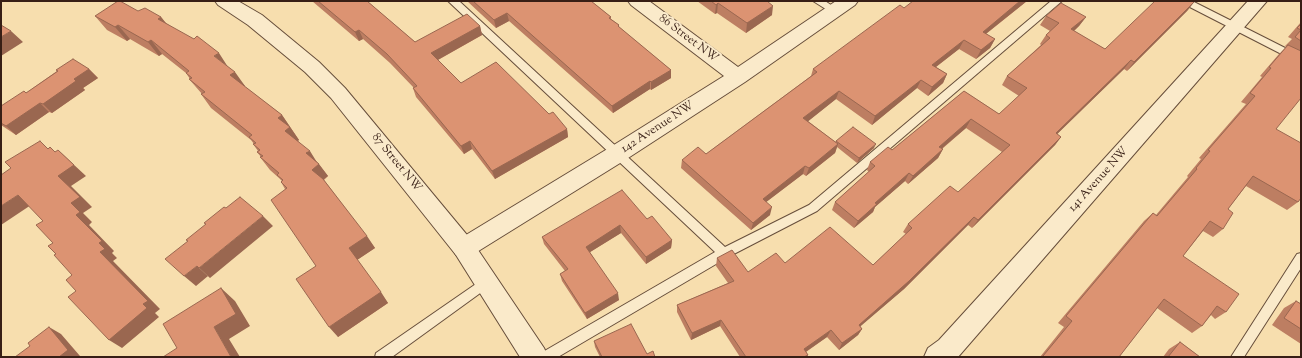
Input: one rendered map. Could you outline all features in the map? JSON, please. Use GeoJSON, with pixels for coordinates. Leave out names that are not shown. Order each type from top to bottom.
{"type":"FeatureCollection","features":[{"type":"Feature","properties":{"kind":"street","name":"87 Street NW"},"geometry":{"type":"LineString","coordinates":[[224,1],[255,20],[312,67],[338,92],[464,248],[534,357]]}},
{"type":"Feature","properties":{"kind":"street","name":"86 Street NW"},"geometry":{"type":"LineString","coordinates":[[638,1],[738,77]]}},
{"type":"Feature","properties":{"kind":"street","name":"141 Avenue NW"},"geometry":{"type":"LineString","coordinates":[[947,354],[1258,1]]}},
{"type":"Feature","properties":{"kind":"street","name":"142 Avenue NW"},"geometry":{"type":"LineString","coordinates":[[464,248],[617,154],[738,77],[842,6]]}},
{"type":"Feature","properties":{"kind":"lane"},"geometry":{"type":"LineString","coordinates":[[453,1],[724,252]]}},
{"type":"Feature","properties":{"kind":"lane"},"geometry":{"type":"LineString","coordinates":[[818,1],[842,6]]}},
{"type":"Feature","properties":{"kind":"lane"},"geometry":{"type":"LineString","coordinates":[[546,357],[695,271],[724,252],[813,208],[1057,1]]}},
{"type":"Feature","properties":{"kind":"lane"},"geometry":{"type":"LineString","coordinates":[[1185,1],[1301,60]]}},
{"type":"Feature","properties":{"kind":"lane"},"geometry":{"type":"LineString","coordinates":[[1237,357],[1301,258]]}},
{"type":"Feature","properties":{"kind":"lane"},"geometry":{"type":"LineString","coordinates":[[381,357],[486,282]]}},
{"type":"Feature","properties":{"kind":"building"},"geometry":{"type":"Polygon","coordinates":[[[118,1],[138,11],[145,8],[161,17],[158,19],[194,39],[197,36],[219,53],[214,56],[235,72],[230,75],[282,115],[278,118],[290,127],[285,131],[310,151],[306,153],[319,164],[312,170],[323,179],[367,236],[349,248],[381,292],[329,327],[296,279],[316,266],[271,200],[287,188],[281,182],[283,180],[277,175],[279,173],[260,157],[263,156],[257,152],[260,150],[253,144],[256,143],[249,137],[252,135],[201,94],[205,92],[189,79],[192,78],[186,73],[189,71],[151,40],[148,42],[118,25],[115,27],[95,16],[118,1]]]}},
{"type":"Feature","properties":{"kind":"building"},"geometry":{"type":"Polygon","coordinates":[[[318,1],[367,1],[415,42],[467,14],[480,26],[431,53],[461,83],[496,62],[549,114],[553,112],[567,129],[492,171],[470,141],[461,146],[413,88],[417,86],[387,54],[359,30],[355,32],[318,1]]]}},
{"type":"Feature","properties":{"kind":"building"},"geometry":{"type":"Polygon","coordinates":[[[473,1],[591,1],[611,17],[609,18],[619,25],[618,26],[671,70],[651,82],[650,81],[612,106],[507,13],[494,20],[473,1]]]}},
{"type":"Feature","properties":{"kind":"building"},"geometry":{"type":"Polygon","coordinates":[[[711,1],[767,1],[773,6],[747,23],[718,3],[716,5],[711,1]]]}},
{"type":"Feature","properties":{"kind":"building"},"geometry":{"type":"Polygon","coordinates":[[[913,1],[1020,1],[983,32],[995,39],[981,50],[964,40],[932,65],[947,74],[932,87],[921,80],[875,116],[839,91],[803,118],[838,144],[809,168],[805,166],[763,199],[772,207],[753,223],[682,160],[698,147],[706,154],[817,72],[813,69],[900,5],[904,8],[913,1]]]}},
{"type":"Feature","properties":{"kind":"building"},"geometry":{"type":"Polygon","coordinates":[[[1155,1],[1195,1],[1134,62],[1131,60],[1056,133],[1061,137],[978,220],[974,217],[909,281],[859,325],[862,329],[842,343],[831,330],[804,349],[808,355],[804,357],[746,357],[721,320],[692,333],[677,305],[734,281],[717,258],[732,250],[748,272],[776,253],[785,263],[830,227],[873,265],[912,228],[908,224],[950,186],[958,192],[1010,145],[971,119],[939,147],[943,149],[913,176],[909,173],[875,203],[877,204],[858,221],[835,202],[875,166],[870,162],[888,147],[892,150],[964,91],[999,114],[1027,88],[1007,76],[1050,38],[1046,35],[1059,23],[1046,16],[1061,3],[1086,17],[1071,29],[1105,49],[1155,1]]]}},
{"type":"Feature","properties":{"kind":"building"},"geometry":{"type":"Polygon","coordinates":[[[1301,24],[1301,30],[1297,28],[1301,24]]]}},
{"type":"Feature","properties":{"kind":"building"},"geometry":{"type":"Polygon","coordinates":[[[1,25],[11,31],[1,37],[1,25]]]}},
{"type":"Feature","properties":{"kind":"building"},"geometry":{"type":"Polygon","coordinates":[[[1301,30],[1301,41],[1295,37],[1301,30]]]}},
{"type":"Feature","properties":{"kind":"building"},"geometry":{"type":"Polygon","coordinates":[[[1288,45],[1301,51],[1301,98],[1276,129],[1301,143],[1301,198],[1298,202],[1253,176],[1228,209],[1233,213],[1223,229],[1210,221],[1183,256],[1239,294],[1226,312],[1217,306],[1202,326],[1164,299],[1119,357],[1044,357],[1043,356],[1072,321],[1066,316],[1153,213],[1157,216],[1197,169],[1196,168],[1210,151],[1208,150],[1255,96],[1250,93],[1271,68],[1269,67],[1288,45]]]}},
{"type":"Feature","properties":{"kind":"building"},"geometry":{"type":"Polygon","coordinates":[[[73,59],[89,69],[74,79],[76,81],[43,104],[40,103],[6,126],[1,123],[1,106],[24,91],[26,93],[73,59]]]}},
{"type":"Feature","properties":{"kind":"building"},"geometry":{"type":"Polygon","coordinates":[[[853,127],[876,144],[859,158],[836,141],[853,127]]]}},
{"type":"Feature","properties":{"kind":"building"},"geometry":{"type":"Polygon","coordinates":[[[40,141],[48,149],[50,147],[55,152],[58,150],[74,165],[58,176],[80,197],[71,203],[80,212],[76,215],[102,241],[99,243],[105,249],[100,252],[148,301],[143,304],[147,308],[109,340],[68,297],[76,291],[66,280],[72,275],[48,246],[53,243],[36,225],[43,221],[18,195],[1,206],[1,175],[11,168],[5,162],[40,141]]]}},
{"type":"Feature","properties":{"kind":"building"},"geometry":{"type":"Polygon","coordinates":[[[622,190],[647,219],[652,216],[672,240],[646,257],[620,225],[586,247],[618,293],[585,313],[560,274],[568,269],[542,237],[622,190]]]}},
{"type":"Feature","properties":{"kind":"building"},"geometry":{"type":"Polygon","coordinates":[[[240,197],[263,216],[199,268],[197,266],[184,276],[165,259],[188,241],[186,240],[206,224],[204,223],[224,207],[226,208],[240,197]]]}},
{"type":"Feature","properties":{"kind":"building"},"geometry":{"type":"Polygon","coordinates":[[[221,288],[236,314],[214,327],[231,357],[163,357],[177,348],[163,324],[221,288]]]}},
{"type":"Feature","properties":{"kind":"building"},"geometry":{"type":"Polygon","coordinates":[[[1296,301],[1301,304],[1301,329],[1284,318],[1296,301]]]}},
{"type":"Feature","properties":{"kind":"building"},"geometry":{"type":"Polygon","coordinates":[[[631,324],[647,354],[653,351],[655,357],[602,357],[594,341],[631,324]]]}},
{"type":"Feature","properties":{"kind":"building"},"geometry":{"type":"Polygon","coordinates":[[[49,327],[68,350],[59,357],[15,357],[30,346],[28,343],[49,327]]]}},
{"type":"Feature","properties":{"kind":"building"},"geometry":{"type":"Polygon","coordinates":[[[1180,342],[1200,357],[1168,357],[1180,342]]]}}]}
